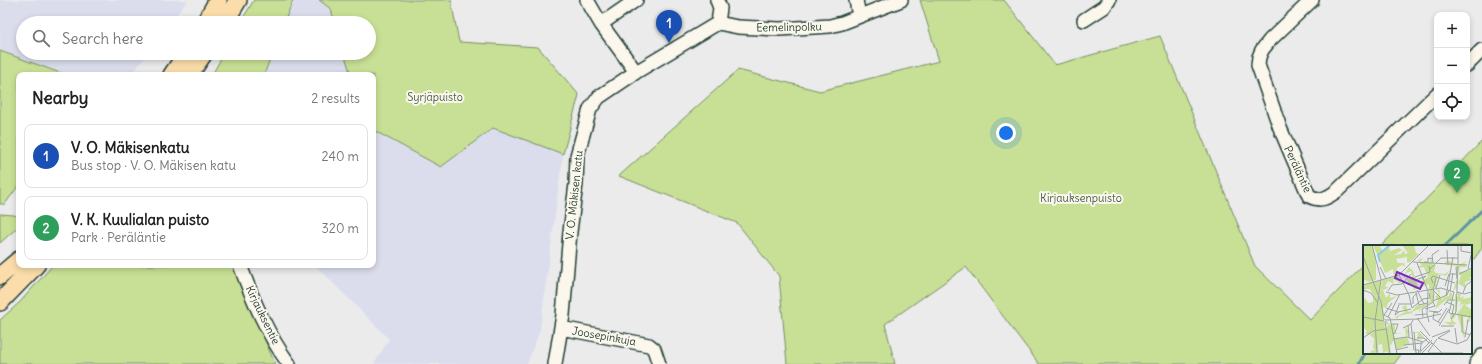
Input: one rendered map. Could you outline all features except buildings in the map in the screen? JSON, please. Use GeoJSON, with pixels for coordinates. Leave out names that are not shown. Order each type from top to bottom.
{"type":"FeatureCollection","features":[{"type":"Feature","properties":{"kind":"main road"},"geometry":{"type":"LineString","coordinates":[[209,16],[218,0]]}},
{"type":"Feature","properties":{"kind":"main road"},"geometry":{"type":"LineString","coordinates":[[228,16],[238,0]]}},
{"type":"Feature","properties":{"kind":"main road"},"geometry":{"type":"LineString","coordinates":[[174,72],[182,60]]}},
{"type":"Feature","properties":{"kind":"main road"},"geometry":{"type":"LineString","coordinates":[[191,72],[199,60]]}},
{"type":"Feature","properties":{"kind":"main road"},"geometry":{"type":"LineString","coordinates":[[0,276],[16,263]]}},
{"type":"Feature","properties":{"kind":"main road"},"geometry":{"type":"LineString","coordinates":[[0,302],[33,268]]}},
{"type":"Feature","properties":{"kind":"street"},"geometry":{"type":"LineString","coordinates":[[587,0],[601,24],[636,72]]}},
{"type":"Feature","properties":{"kind":"street"},"geometry":{"type":"LineString","coordinates":[[601,24],[636,0]]}},
{"type":"Feature","properties":{"kind":"street"},"geometry":{"type":"LineString","coordinates":[[717,0],[720,8],[718,23]]}},
{"type":"Feature","properties":{"kind":"street"},"geometry":{"type":"LineString","coordinates":[[856,0],[859,16]]}},
{"type":"Feature","properties":{"kind":"street","name":"Eemelinpolku"},"geometry":{"type":"LineString","coordinates":[[718,23],[738,27],[780,29],[830,26],[842,23],[901,0]]}},
{"type":"Feature","properties":{"kind":"street"},"geometry":{"type":"LineString","coordinates":[[1084,20],[1104,7],[1109,0]]}},
{"type":"Feature","properties":{"kind":"street","name":"Peräläntie"},"geometry":{"type":"LineString","coordinates":[[1312,0],[1270,40],[1262,50],[1258,65],[1280,128],[1309,196],[1315,199],[1323,199],[1337,191],[1434,97]]}},
{"type":"Feature","properties":{"kind":"street","name":"V. O. Mäkisen katu"},"geometry":{"type":"LineString","coordinates":[[555,364],[561,328],[574,204],[577,156],[590,109],[599,97],[636,72],[718,23]]}},
{"type":"Feature","properties":{"kind":"street"},"geometry":{"type":"LineString","coordinates":[[1470,62],[1482,50]]}},
{"type":"Feature","properties":{"kind":"street","name":"Kirjauksentie"},"geometry":{"type":"LineString","coordinates":[[241,268],[255,304],[267,328],[289,364]]}},
{"type":"Feature","properties":{"kind":"street","name":"Joosepinkuja"},"geometry":{"type":"LineString","coordinates":[[561,328],[649,345],[654,349],[659,364]]}},
{"type":"Feature","properties":{"kind":"street"},"geometry":{"type":"LineString","coordinates":[[1476,364],[1482,356]]}},
{"type":"Feature","properties":{"kind":"shaded area"},"geometry":{"type":"Polygon","coordinates":[[[0,0],[188,0],[175,16],[16,16],[16,57],[0,51],[0,0]]]}},
{"type":"Feature","properties":{"kind":"shaded area"},"geometry":{"type":"Polygon","coordinates":[[[293,0],[318,0],[331,9],[333,16],[287,16],[293,0]]]}},
{"type":"Feature","properties":{"kind":"shaded area"},"geometry":{"type":"Polygon","coordinates":[[[26,60],[143,60],[134,72],[60,72],[26,60]]]}},
{"type":"Feature","properties":{"kind":"shaded area"},"geometry":{"type":"Polygon","coordinates":[[[269,60],[346,60],[350,72],[265,72],[269,60]]]}},
{"type":"Feature","properties":{"kind":"shaded area"},"geometry":{"type":"Polygon","coordinates":[[[493,128],[563,154],[540,330],[527,364],[374,364],[389,339],[318,268],[376,268],[376,132],[441,167],[493,128]]]}},
{"type":"Feature","properties":{"kind":"green space"},"geometry":{"type":"Polygon","coordinates":[[[254,0],[293,0],[287,16],[244,16],[254,0]]]}},
{"type":"Feature","properties":{"kind":"green space","name":"Syrjäpuisto"},"geometry":{"type":"Polygon","coordinates":[[[319,0],[451,0],[459,42],[538,47],[579,95],[563,154],[493,128],[441,167],[376,132],[376,72],[350,72],[346,60],[376,60],[376,16],[333,16],[331,9],[319,0]]]}},
{"type":"Feature","properties":{"kind":"green space","name":"Kirjauksenpuisto"},"geometry":{"type":"Polygon","coordinates":[[[920,0],[1004,0],[1055,65],[1160,36],[1255,266],[1310,320],[1363,265],[1363,354],[1401,354],[1394,364],[1039,364],[966,267],[885,324],[895,364],[787,364],[779,276],[737,223],[619,176],[738,70],[820,91],[939,61],[920,0]]]}},
{"type":"Feature","properties":{"kind":"green space"},"geometry":{"type":"Polygon","coordinates":[[[0,51],[16,57],[16,60],[25,60],[58,72],[16,72],[16,189],[5,204],[0,204],[0,51]]]}},
{"type":"Feature","properties":{"kind":"green space"},"geometry":{"type":"Polygon","coordinates":[[[220,60],[269,60],[265,72],[214,72],[220,60]]]}},
{"type":"Feature","properties":{"kind":"green space"},"geometry":{"type":"Polygon","coordinates":[[[1482,141],[1482,248],[1472,262],[1472,245],[1382,245],[1482,141]]]}},
{"type":"Feature","properties":{"kind":"green space"},"geometry":{"type":"Polygon","coordinates":[[[0,214],[16,216],[16,229],[0,243],[0,214]]]}},
{"type":"Feature","properties":{"kind":"green space"},"geometry":{"type":"Polygon","coordinates":[[[50,268],[235,268],[275,364],[0,364],[0,320],[20,302],[50,268]]]}},
{"type":"Feature","properties":{"kind":"waterway"},"geometry":{"type":"LineString","coordinates":[[1446,245],[1482,210]]}},
{"type":"Feature","properties":{"kind":"waterway"},"geometry":{"type":"LineString","coordinates":[[1359,364],[1364,354]]}},
{"type":"Feature","properties":{"kind":"place","name":"V. O. Mäkisenkatu"},"geometry":{"type":"Point","coordinates":[669,43]}},
{"type":"Feature","properties":{"kind":"place","name":"V. K. Kuulialan puisto"},"geometry":{"type":"Point","coordinates":[1457,193]}}]}
